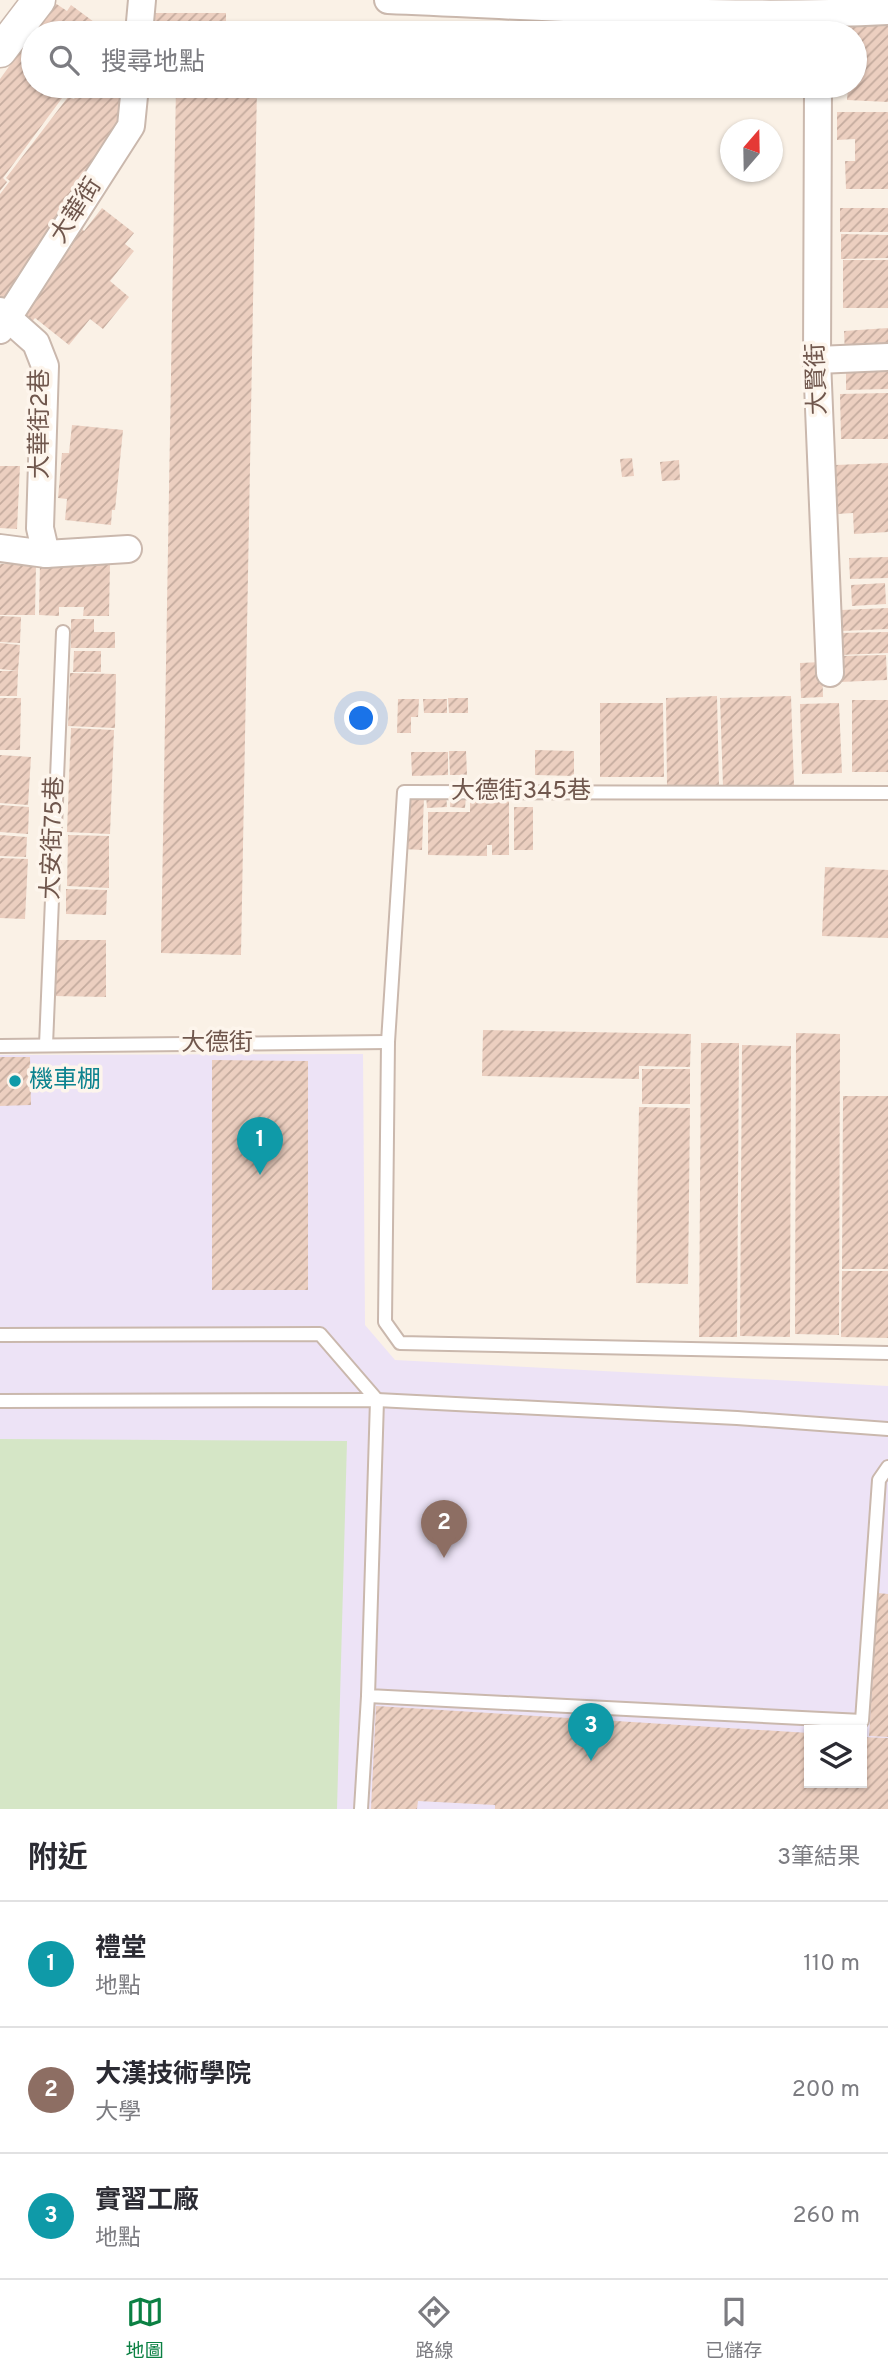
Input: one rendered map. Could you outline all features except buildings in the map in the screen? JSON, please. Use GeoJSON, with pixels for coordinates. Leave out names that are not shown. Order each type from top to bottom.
{"type":"FeatureCollection","features":[{"type":"Feature","properties":{"kind":"street"},"geometry":{"type":"LineString","coordinates":[[23,21],[39,0]]}},
{"type":"Feature","properties":{"kind":"street"},"geometry":{"type":"LineString","coordinates":[[140,21],[142,0]]}},
{"type":"Feature","properties":{"kind":"street"},"geometry":{"type":"LineString","coordinates":[[388,0],[649,6],[806,16],[888,11]]}},
{"type":"Feature","properties":{"kind":"street"},"geometry":{"type":"LineString","coordinates":[[0,51],[21,24]]}},
{"type":"Feature","properties":{"kind":"street","name":"大華街"},"geometry":{"type":"LineString","coordinates":[[3,319],[131,126],[134,98]]}},
{"type":"Feature","properties":{"kind":"street","name":"大賢街"},"geometry":{"type":"LineString","coordinates":[[818,98],[817,359],[830,673]]}},
{"type":"Feature","properties":{"kind":"street","name":"大華街2巷"},"geometry":{"type":"LineString","coordinates":[[3,319],[36,343],[46,366],[40,528],[46,554]]}},
{"type":"Feature","properties":{"kind":"street"},"geometry":{"type":"LineString","coordinates":[[817,359],[888,358]]}},
{"type":"Feature","properties":{"kind":"street"},"geometry":{"type":"LineString","coordinates":[[0,548],[46,554],[128,550]]}},
{"type":"Feature","properties":{"kind":"lane","name":"大安街75巷"},"geometry":{"type":"LineString","coordinates":[[46,1045],[63,632]]}},
{"type":"Feature","properties":{"kind":"lane","name":"大德街345巷"},"geometry":{"type":"LineString","coordinates":[[388,1042],[404,792],[888,793]]}},
{"type":"Feature","properties":{"kind":"lane","name":"大德街"},"geometry":{"type":"LineString","coordinates":[[0,1046],[388,1042]]}},
{"type":"Feature","properties":{"kind":"lane"},"geometry":{"type":"LineString","coordinates":[[388,1042],[385,1322],[400,1343],[888,1353]]}},
{"type":"Feature","properties":{"kind":"lane"},"geometry":{"type":"LineString","coordinates":[[0,1335],[320,1334],[377,1400],[368,1696],[361,1809]]}},
{"type":"Feature","properties":{"kind":"lane"},"geometry":{"type":"LineString","coordinates":[[0,1401],[377,1400],[737,1418],[888,1429]]}},
{"type":"Feature","properties":{"kind":"lane"},"geometry":{"type":"LineString","coordinates":[[368,1696],[862,1721],[879,1480],[888,1467]]}},
{"type":"Feature","properties":{"kind":"shaded area"},"geometry":{"type":"Polygon","coordinates":[[[363,1054],[365,1325],[395,1360],[888,1386],[888,1809],[0,1809],[0,1055],[363,1054]]]}},
{"type":"Feature","properties":{"kind":"green space"},"geometry":{"type":"Polygon","coordinates":[[[0,1439],[347,1441],[337,1809],[0,1809],[0,1439]]]}},
{"type":"Feature","properties":{"kind":"place","name":"機車棚"},"geometry":{"type":"Point","coordinates":[15,1081]}},
{"type":"Feature","properties":{"kind":"place","name":"禮堂"},"geometry":{"type":"Point","coordinates":[260,1175]}},
{"type":"Feature","properties":{"kind":"place","name":"大漢技術學院"},"geometry":{"type":"Point","coordinates":[444,1558]}},
{"type":"Feature","properties":{"kind":"place","name":"實習工廠"},"geometry":{"type":"Point","coordinates":[591,1761]}}]}
